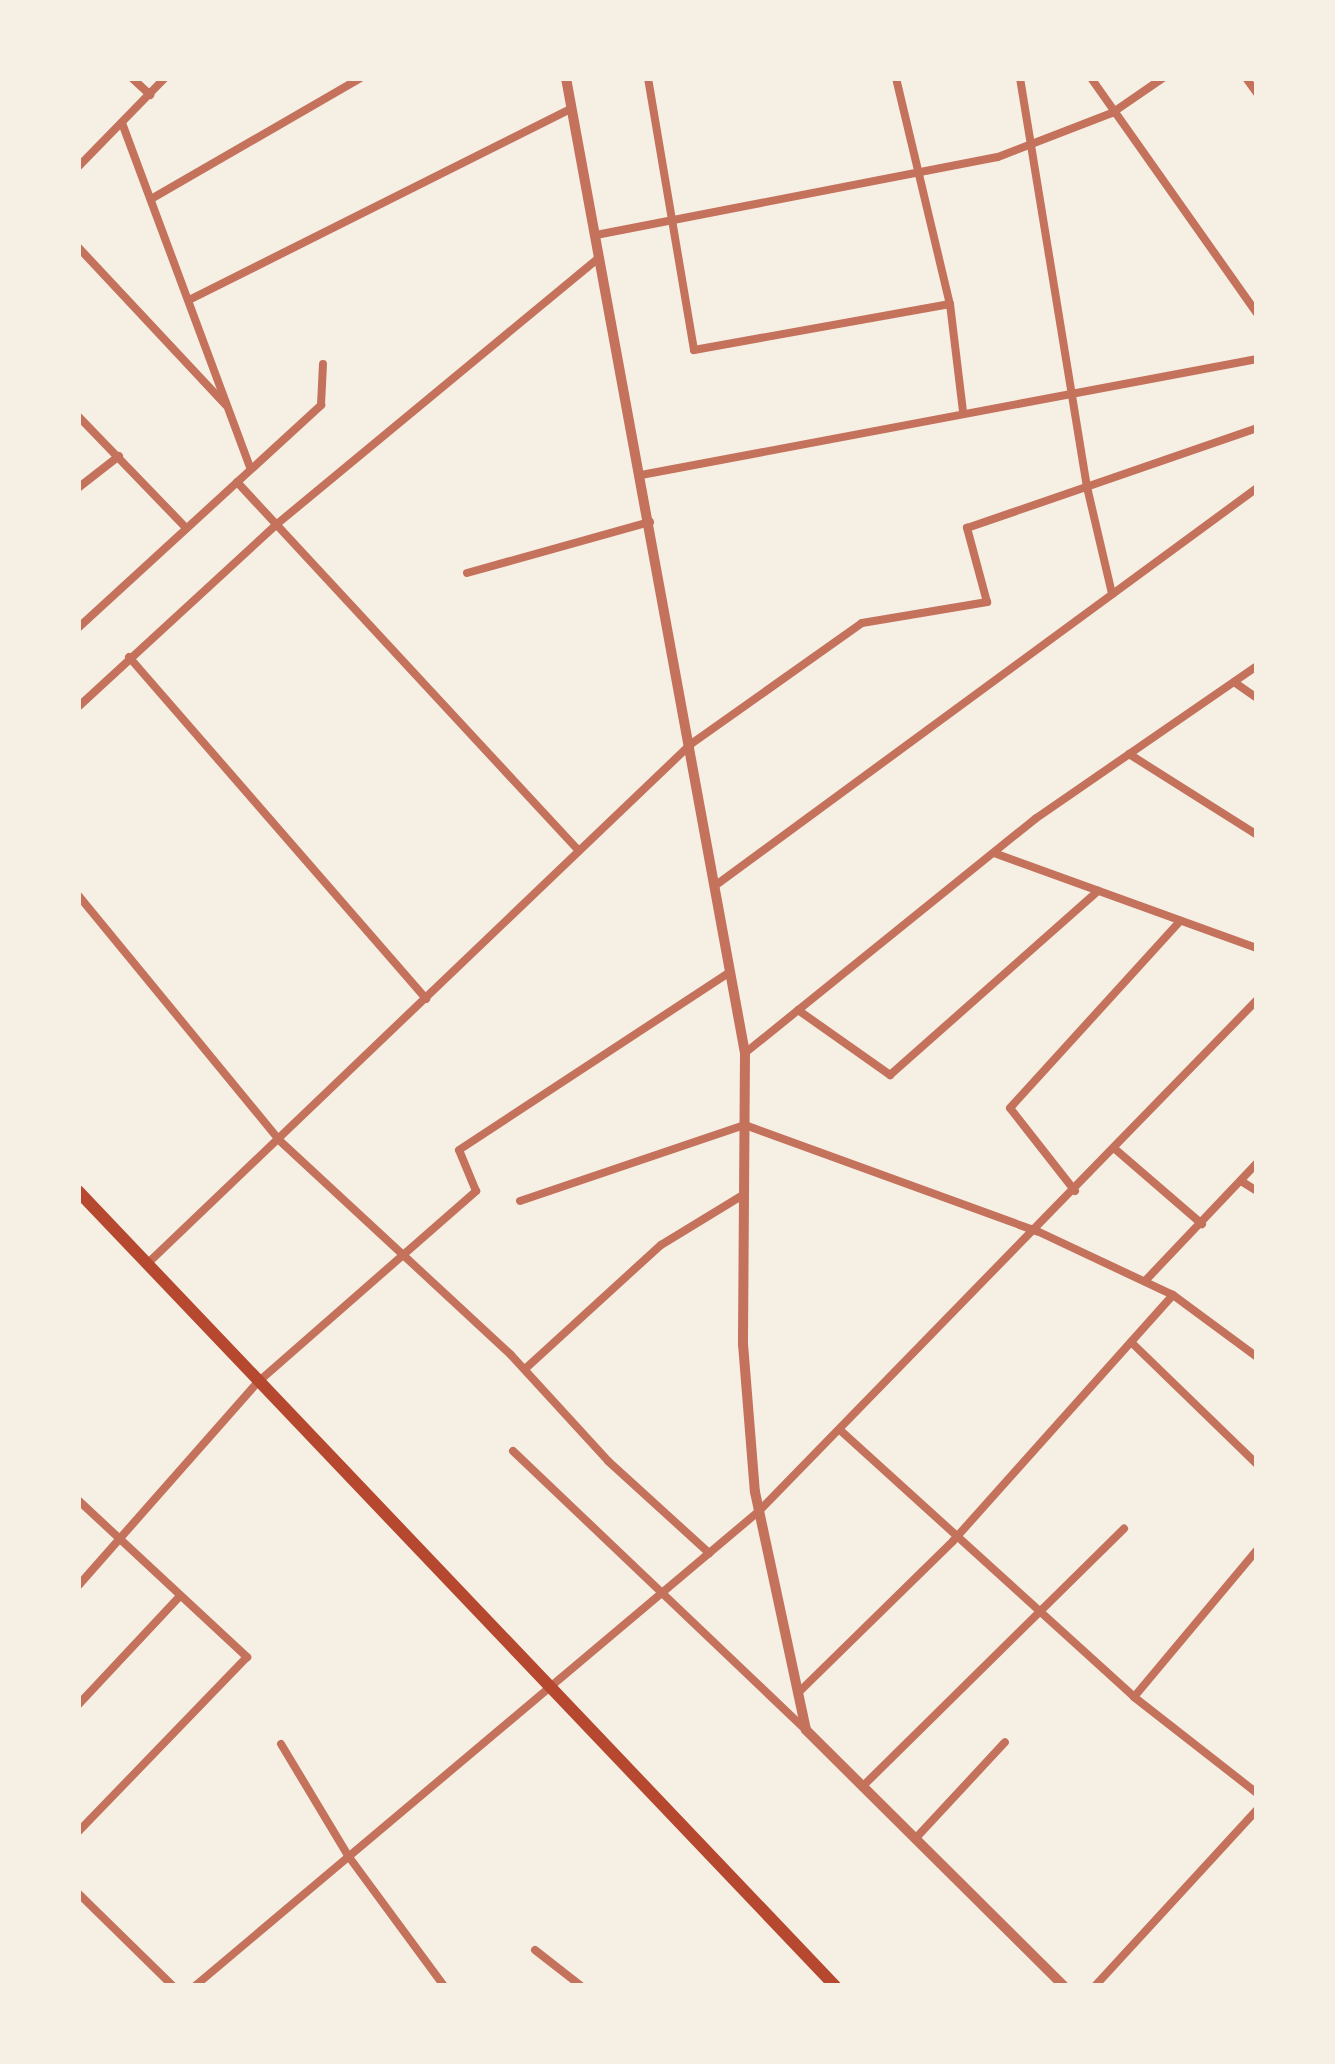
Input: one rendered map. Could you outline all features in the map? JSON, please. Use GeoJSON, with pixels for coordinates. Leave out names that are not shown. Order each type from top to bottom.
{"type":"FeatureCollection","features":[{"type":"Feature","properties":{"kind":"main road"},"geometry":{"type":"LineString","coordinates":[[78,1191],[835,1986]]}},
{"type":"Feature","properties":{"kind":"street"},"geometry":{"type":"LineString","coordinates":[[132,78],[150,94]]}},
{"type":"Feature","properties":{"kind":"street"},"geometry":{"type":"LineString","coordinates":[[78,167],[165,78]]}},
{"type":"Feature","properties":{"kind":"street"},"geometry":{"type":"LineString","coordinates":[[151,199],[362,78]]}},
{"type":"Feature","properties":{"kind":"street"},"geometry":{"type":"LineString","coordinates":[[566,78],[745,1053],[743,1344],[759,1511],[806,1730]]}},
{"type":"Feature","properties":{"kind":"street"},"geometry":{"type":"LineString","coordinates":[[648,78],[694,350],[950,304]]}},
{"type":"Feature","properties":{"kind":"street"},"geometry":{"type":"LineString","coordinates":[[896,78],[914,173],[950,304],[963,411]]}},
{"type":"Feature","properties":{"kind":"street"},"geometry":{"type":"LineString","coordinates":[[1020,78],[1076,391],[1087,487],[1112,594]]}},
{"type":"Feature","properties":{"kind":"street"},"geometry":{"type":"LineString","coordinates":[[1091,78],[1257,313]]}},
{"type":"Feature","properties":{"kind":"street"},"geometry":{"type":"LineString","coordinates":[[596,235],[914,173],[1030,145],[1112,113],[1162,78]]}},
{"type":"Feature","properties":{"kind":"street"},"geometry":{"type":"LineString","coordinates":[[1246,78],[1257,93]]}},
{"type":"Feature","properties":{"kind":"street"},"geometry":{"type":"LineString","coordinates":[[189,300],[572,108]]}},
{"type":"Feature","properties":{"kind":"street"},"geometry":{"type":"LineString","coordinates":[[122,123],[251,469]]}},
{"type":"Feature","properties":{"kind":"street"},"geometry":{"type":"LineString","coordinates":[[78,247],[231,411]]}},
{"type":"Feature","properties":{"kind":"street"},"geometry":{"type":"LineString","coordinates":[[78,707],[277,524],[600,257]]}},
{"type":"Feature","properties":{"kind":"street"},"geometry":{"type":"LineString","coordinates":[[641,475],[1257,359]]}},
{"type":"Feature","properties":{"kind":"street"},"geometry":{"type":"LineString","coordinates":[[78,628],[321,404],[323,364]]}},
{"type":"Feature","properties":{"kind":"street"},"geometry":{"type":"LineString","coordinates":[[78,416],[187,528]]}},
{"type":"Feature","properties":{"kind":"street"},"geometry":{"type":"LineString","coordinates":[[147,1264],[691,744],[862,623],[987,602],[967,528],[1257,428]]}},
{"type":"Feature","properties":{"kind":"street"},"geometry":{"type":"LineString","coordinates":[[78,488],[118,456]]}},
{"type":"Feature","properties":{"kind":"street"},"geometry":{"type":"LineString","coordinates":[[237,482],[580,851]]}},
{"type":"Feature","properties":{"kind":"street"},"geometry":{"type":"LineString","coordinates":[[716,885],[1257,488]]}},
{"type":"Feature","properties":{"kind":"street"},"geometry":{"type":"LineString","coordinates":[[467,573],[650,522]]}},
{"type":"Feature","properties":{"kind":"street"},"geometry":{"type":"LineString","coordinates":[[129,657],[426,999]]}},
{"type":"Feature","properties":{"kind":"street"},"geometry":{"type":"LineString","coordinates":[[745,1053],[992,853],[1257,666]]}},
{"type":"Feature","properties":{"kind":"street"},"geometry":{"type":"LineString","coordinates":[[1234,682],[1257,698]]}},
{"type":"Feature","properties":{"kind":"street"},"geometry":{"type":"LineString","coordinates":[[1129,754],[1257,835]]}},
{"type":"Feature","properties":{"kind":"street"},"geometry":{"type":"LineString","coordinates":[[992,853],[1257,948]]}},
{"type":"Feature","properties":{"kind":"street"},"geometry":{"type":"LineString","coordinates":[[798,1010],[890,1075],[1098,891]]}},
{"type":"Feature","properties":{"kind":"street"},"geometry":{"type":"LineString","coordinates":[[78,895],[278,1140],[404,1254],[524,1369],[608,1461],[709,1553]]}},
{"type":"Feature","properties":{"kind":"street"},"geometry":{"type":"LineString","coordinates":[[1075,1191],[1010,1108],[1180,920]]}},
{"type":"Feature","properties":{"kind":"street"},"geometry":{"type":"LineString","coordinates":[[78,1586],[258,1382],[476,1191],[459,1150],[731,971]]}},
{"type":"Feature","properties":{"kind":"street"},"geometry":{"type":"LineString","coordinates":[[195,1986],[759,1511],[1037,1231],[1257,1000]]}},
{"type":"Feature","properties":{"kind":"street"},"geometry":{"type":"LineString","coordinates":[[520,1201],[745,1125],[1037,1231],[1173,1294],[1257,1357]]}},
{"type":"Feature","properties":{"kind":"street"},"geometry":{"type":"LineString","coordinates":[[1115,1149],[1202,1224]]}},
{"type":"Feature","properties":{"kind":"street"},"geometry":{"type":"LineString","coordinates":[[1145,1281],[1257,1163]]}},
{"type":"Feature","properties":{"kind":"street"},"geometry":{"type":"LineString","coordinates":[[1241,1181],[1257,1191]]}},
{"type":"Feature","properties":{"kind":"street"},"geometry":{"type":"LineString","coordinates":[[524,1369],[661,1245],[744,1194]]}},
{"type":"Feature","properties":{"kind":"street"},"geometry":{"type":"LineString","coordinates":[[798,1693],[961,1532],[1173,1294]]}},
{"type":"Feature","properties":{"kind":"street"},"geometry":{"type":"LineString","coordinates":[[1131,1342],[1257,1464]]}},
{"type":"Feature","properties":{"kind":"street"},"geometry":{"type":"LineString","coordinates":[[840,1430],[961,1532],[1134,1697],[1257,1793]]}},
{"type":"Feature","properties":{"kind":"street"},"geometry":{"type":"LineString","coordinates":[[513,1451],[658,1596],[806,1730],[1064,1986]]}},
{"type":"Feature","properties":{"kind":"street"},"geometry":{"type":"LineString","coordinates":[[78,1500],[247,1657],[78,1832]]}},
{"type":"Feature","properties":{"kind":"street"},"geometry":{"type":"LineString","coordinates":[[862,1786],[1124,1528]]}},
{"type":"Feature","properties":{"kind":"street"},"geometry":{"type":"LineString","coordinates":[[1134,1697],[1257,1550]]}},
{"type":"Feature","properties":{"kind":"street"},"geometry":{"type":"LineString","coordinates":[[78,1705],[180,1596]]}},
{"type":"Feature","properties":{"kind":"street"},"geometry":{"type":"LineString","coordinates":[[915,1838],[1005,1742]]}},
{"type":"Feature","properties":{"kind":"street"},"geometry":{"type":"LineString","coordinates":[[280,1744],[349,1857],[444,1986]]}},
{"type":"Feature","properties":{"kind":"street"},"geometry":{"type":"LineString","coordinates":[[1095,1986],[1257,1810]]}},
{"type":"Feature","properties":{"kind":"street"},"geometry":{"type":"LineString","coordinates":[[78,1893],[172,1986]]}},
{"type":"Feature","properties":{"kind":"street"},"geometry":{"type":"LineString","coordinates":[[535,1950],[581,1986]]}}]}
